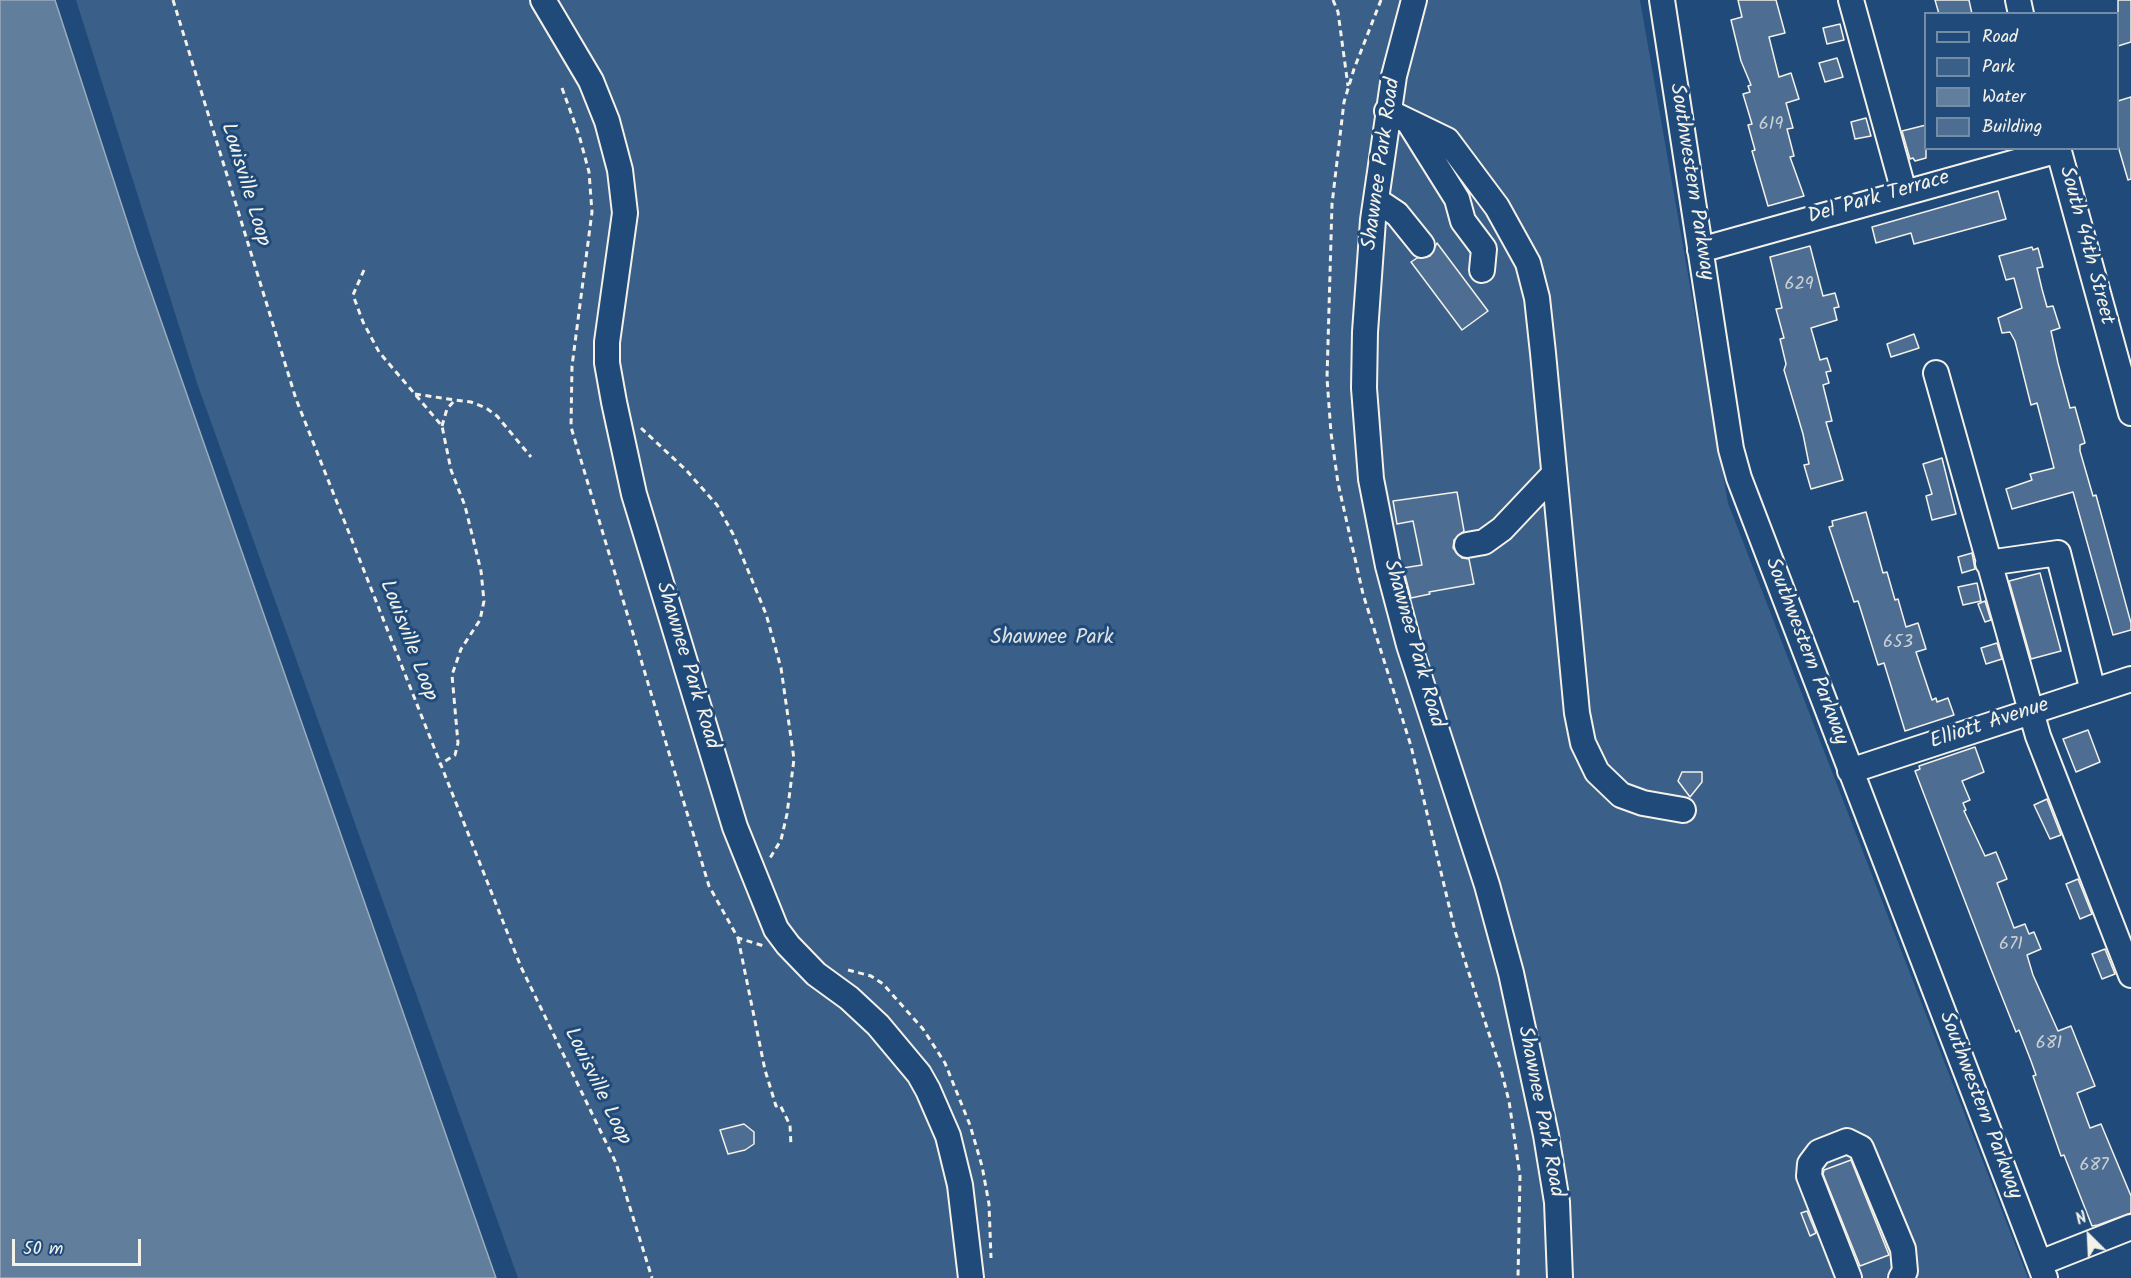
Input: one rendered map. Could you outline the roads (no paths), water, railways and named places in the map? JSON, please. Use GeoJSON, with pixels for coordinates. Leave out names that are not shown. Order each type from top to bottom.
{"type":"FeatureCollection","features":[{"type":"Feature","properties":{"kind":"street","name":"Shawnee Park Road"},"geometry":{"type":"LineString","coordinates":[[543,0],[591,81],[607,121],[620,170],[624,224],[607,363],[637,505],[735,827],[776,929],[816,974],[849,998],[878,1025],[919,1074],[928,1089],[948,1136],[960,1185],[971,1278]]}},
{"type":"Feature","properties":{"kind":"street","name":"Shawnee Park Road"},"geometry":{"type":"LineString","coordinates":[[1414,0],[1387,111],[1376,200],[1365,332],[1364,388],[1371,479],[1378,523],[1409,645],[1487,885],[1511,973],[1550,1157],[1557,1202],[1560,1278]]}},
{"type":"Feature","properties":{"kind":"street","name":"Southwestern Parkway"},"geometry":{"type":"LineString","coordinates":[[1662,0],[1731,449],[1739,478],[2042,1271]]}},
{"type":"Feature","properties":{"kind":"street"},"geometry":{"type":"LineString","coordinates":[[1851,0],[1904,192]]}},
{"type":"Feature","properties":{"kind":"street"},"geometry":{"type":"LineString","coordinates":[[1387,111],[1447,140],[1497,207],[1528,263],[1537,298],[1577,713],[1583,743],[1597,772],[1621,795],[1683,810]]}},
{"type":"Feature","properties":{"kind":"street"},"geometry":{"type":"LineString","coordinates":[[1410,124],[1457,200],[1463,221],[1484,249],[1482,270]]}},
{"type":"Feature","properties":{"kind":"street","name":"Del Park Terrace"},"geometry":{"type":"LineString","coordinates":[[1700,250],[2054,150]]}},
{"type":"Feature","properties":{"kind":"street","name":"South 44th Street"},"geometry":{"type":"LineString","coordinates":[[2058,150],[2124,363],[2131,413]]}},
{"type":"Feature","properties":{"kind":"street"},"geometry":{"type":"LineString","coordinates":[[1376,200],[1397,214],[1422,245]]}},
{"type":"Feature","properties":{"kind":"street"},"geometry":{"type":"LineString","coordinates":[[1936,372],[1988,563],[2033,711],[2038,736],[2131,975]]}},
{"type":"Feature","properties":{"kind":"street"},"geometry":{"type":"LineString","coordinates":[[1467,545],[1484,542],[1502,529],[1554,474]]}},
{"type":"Feature","properties":{"kind":"street"},"geometry":{"type":"LineString","coordinates":[[1988,563],[2058,552],[2093,691]]}},
{"type":"Feature","properties":{"kind":"street","name":"Elliott Avenue"},"geometry":{"type":"LineString","coordinates":[[1850,771],[2131,679]]}},
{"type":"Feature","properties":{"kind":"street"},"geometry":{"type":"LineString","coordinates":[[1849,1278],[1809,1176],[1810,1164],[1819,1152],[1847,1141],[1861,1148],[1903,1249],[1905,1271],[1901,1278]]}},
{"type":"Feature","properties":{"kind":"street"},"geometry":{"type":"LineString","coordinates":[[2042,1271],[2131,1227]]}},
{"type":"Feature","properties":{"kind":"water"},"geometry":{"type":"Polygon","coordinates":[[[0,0],[55,0],[137,252],[496,1278],[0,1278],[0,0]]]}},
{"type":"Feature","properties":{"kind":"park label","name":"Shawnee Park"},"geometry":{"type":"Point","coordinates":[1052,639]}}]}
